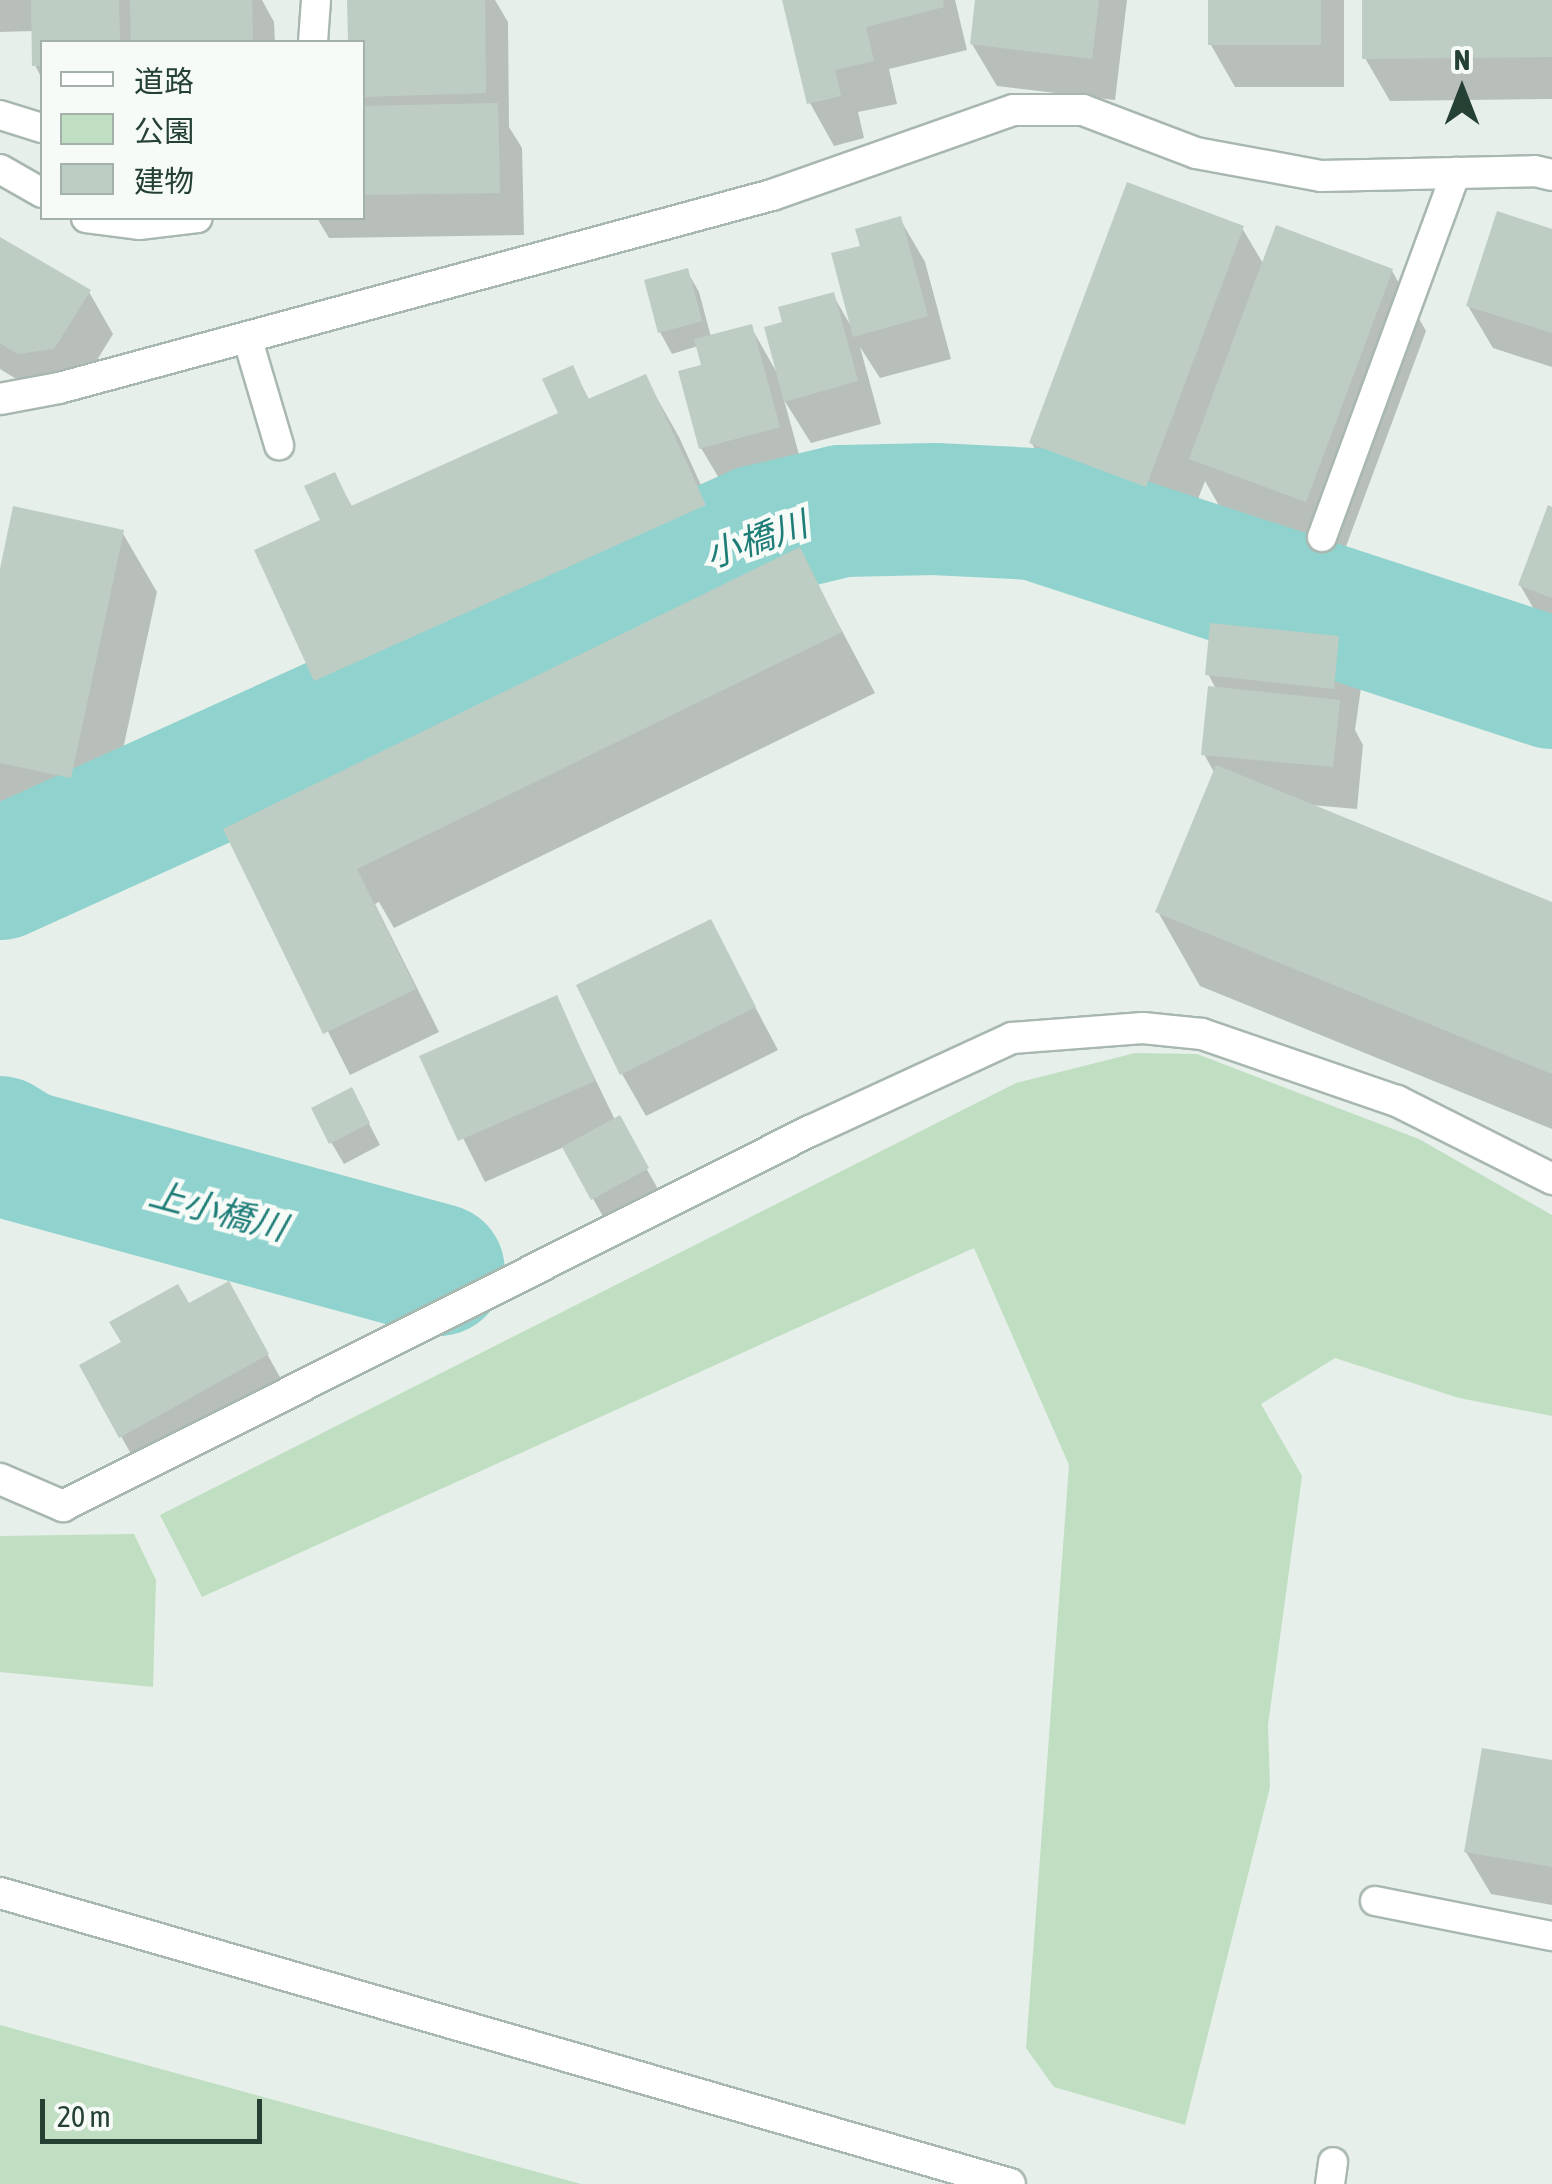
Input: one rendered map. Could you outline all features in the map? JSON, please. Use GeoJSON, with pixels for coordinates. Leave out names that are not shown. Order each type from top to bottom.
{"type":"FeatureCollection","features":[{"type":"Feature","properties":{"kind":"street"},"geometry":{"type":"LineString","coordinates":[[0,398],[58,388],[772,195],[1014,110],[1083,110],[1196,154],[1321,176],[1535,171],[1552,175]]}},
{"type":"Feature","properties":{"kind":"street"},"geometry":{"type":"LineString","coordinates":[[0,1479],[62,1506],[810,1131],[1012,1038],[1143,1028],[1202,1034],[1398,1100],[1552,1179]]}},
{"type":"Feature","properties":{"kind":"street"},"geometry":{"type":"LineString","coordinates":[[0,1893],[1010,2184]]}},
{"type":"Feature","properties":{"kind":"lane"},"geometry":{"type":"LineString","coordinates":[[313,40],[316,0]]}},
{"type":"Feature","properties":{"kind":"lane"},"geometry":{"type":"LineString","coordinates":[[0,115],[40,127]]}},
{"type":"Feature","properties":{"kind":"lane"},"geometry":{"type":"LineString","coordinates":[[0,169],[40,192]]}},
{"type":"Feature","properties":{"kind":"lane"},"geometry":{"type":"LineString","coordinates":[[1322,537],[1456,172]]}},
{"type":"Feature","properties":{"kind":"lane"},"geometry":{"type":"LineString","coordinates":[[101,220],[139,225],[181,220]]}},
{"type":"Feature","properties":{"kind":"lane"},"geometry":{"type":"LineString","coordinates":[[247,337],[279,445]]}},
{"type":"Feature","properties":{"kind":"lane"},"geometry":{"type":"LineString","coordinates":[[1376,1901],[1552,1936]]}},
{"type":"Feature","properties":{"kind":"green space"},"geometry":{"type":"Polygon","coordinates":[[[1135,1053],[1197,1054],[1419,1139],[1552,1215],[1552,1416],[1459,1398],[1335,1358],[1261,1404],[1302,1476],[1268,1725],[1270,1787],[1185,2125],[1054,2087],[1026,2048],[1069,1465],[974,1248],[202,1597],[160,1515],[1016,1083],[1135,1053]]]}},
{"type":"Feature","properties":{"kind":"green space"},"geometry":{"type":"Polygon","coordinates":[[[134,1534],[156,1580],[153,1687],[0,1672],[0,1536],[134,1534]]]}},
{"type":"Feature","properties":{"kind":"green space"},"geometry":{"type":"Polygon","coordinates":[[[0,2025],[581,2184],[0,2184],[0,2025]]]}},
{"type":"Feature","properties":{"kind":"building"},"geometry":{"type":"Polygon","coordinates":[[[31,0],[119,0],[120,40],[40,40],[40,66],[32,66],[31,0]]]}},
{"type":"Feature","properties":{"kind":"building"},"geometry":{"type":"Polygon","coordinates":[[[130,0],[252,0],[253,40],[131,40],[130,0]]]}},
{"type":"Feature","properties":{"kind":"building"},"geometry":{"type":"Polygon","coordinates":[[[347,0],[485,0],[486,93],[365,97],[365,40],[348,40],[347,0]]]}},
{"type":"Feature","properties":{"kind":"building"},"geometry":{"type":"Polygon","coordinates":[[[782,0],[943,0],[944,7],[866,27],[874,61],[835,70],[841,96],[807,104],[782,0]]]}},
{"type":"Feature","properties":{"kind":"building"},"geometry":{"type":"Polygon","coordinates":[[[975,0],[1099,0],[1092,59],[970,44],[975,0]]]}},
{"type":"Feature","properties":{"kind":"building"},"geometry":{"type":"Polygon","coordinates":[[[1208,0],[1321,0],[1321,45],[1208,45],[1208,0]]]}},
{"type":"Feature","properties":{"kind":"building"},"geometry":{"type":"Polygon","coordinates":[[[1362,0],[1552,0],[1552,57],[1362,59],[1362,0]]]}},
{"type":"Feature","properties":{"kind":"building"},"geometry":{"type":"Polygon","coordinates":[[[498,103],[500,193],[365,195],[365,106],[498,103]]]}},
{"type":"Feature","properties":{"kind":"building"},"geometry":{"type":"Polygon","coordinates":[[[1127,182],[1244,226],[1146,487],[1029,443],[1127,182]]]}},
{"type":"Feature","properties":{"kind":"building"},"geometry":{"type":"Polygon","coordinates":[[[1497,211],[1552,229],[1552,333],[1466,306],[1497,211]]]}},
{"type":"Feature","properties":{"kind":"building"},"geometry":{"type":"Polygon","coordinates":[[[901,216],[928,316],[853,337],[831,253],[860,246],[855,229],[901,216]]]}},
{"type":"Feature","properties":{"kind":"building"},"geometry":{"type":"Polygon","coordinates":[[[1276,225],[1393,269],[1306,502],[1189,459],[1276,225]]]}},
{"type":"Feature","properties":{"kind":"building"},"geometry":{"type":"Polygon","coordinates":[[[0,237],[91,290],[54,349],[17,354],[0,343],[0,237]]]}},
{"type":"Feature","properties":{"kind":"building"},"geometry":{"type":"Polygon","coordinates":[[[688,268],[702,321],[658,333],[644,280],[688,268]]]}},
{"type":"Feature","properties":{"kind":"building"},"geometry":{"type":"Polygon","coordinates":[[[834,292],[858,381],[784,402],[764,327],[782,322],[778,307],[834,292]]]}},
{"type":"Feature","properties":{"kind":"building"},"geometry":{"type":"Polygon","coordinates":[[[752,324],[780,427],[699,449],[678,371],[701,365],[694,339],[752,324]]]}},
{"type":"Feature","properties":{"kind":"building"},"geometry":{"type":"Polygon","coordinates":[[[573,365],[588,399],[646,374],[706,505],[314,681],[254,550],[320,520],[304,486],[335,472],[351,506],[558,413],[542,379],[573,365]]]}},
{"type":"Feature","properties":{"kind":"building"},"geometry":{"type":"Polygon","coordinates":[[[1548,505],[1552,507],[1552,598],[1518,585],[1548,505]]]}},
{"type":"Feature","properties":{"kind":"building"},"geometry":{"type":"Polygon","coordinates":[[[13,506],[124,530],[71,778],[0,763],[0,569],[13,506]]]}},
{"type":"Feature","properties":{"kind":"building"},"geometry":{"type":"Polygon","coordinates":[[[800,547],[842,632],[357,869],[416,989],[323,1034],[223,829],[800,547]]]}},
{"type":"Feature","properties":{"kind":"building"},"geometry":{"type":"Polygon","coordinates":[[[1210,623],[1339,636],[1334,689],[1205,675],[1210,623]]]}},
{"type":"Feature","properties":{"kind":"building"},"geometry":{"type":"Polygon","coordinates":[[[1208,686],[1340,700],[1333,767],[1201,755],[1208,686]]]}},
{"type":"Feature","properties":{"kind":"building"},"geometry":{"type":"Polygon","coordinates":[[[1216,765],[1552,902],[1552,1074],[1155,912],[1216,765]]]}},
{"type":"Feature","properties":{"kind":"building"},"geometry":{"type":"Polygon","coordinates":[[[711,919],[756,1007],[620,1075],[576,985],[711,919]]]}},
{"type":"Feature","properties":{"kind":"building"},"geometry":{"type":"Polygon","coordinates":[[[557,995],[595,1081],[458,1141],[419,1056],[557,995]]]}},
{"type":"Feature","properties":{"kind":"building"},"geometry":{"type":"Polygon","coordinates":[[[352,1087],[370,1123],[329,1144],[311,1108],[352,1087]]]}},
{"type":"Feature","properties":{"kind":"building"},"geometry":{"type":"Polygon","coordinates":[[[620,1115],[649,1168],[591,1200],[562,1147],[620,1115]]]}},
{"type":"Feature","properties":{"kind":"building"},"geometry":{"type":"Polygon","coordinates":[[[229,1281],[269,1354],[119,1438],[79,1365],[121,1342],[109,1322],[178,1284],[189,1303],[229,1281]]]}},
{"type":"Feature","properties":{"kind":"building"},"geometry":{"type":"Polygon","coordinates":[[[1482,1748],[1552,1760],[1552,1867],[1464,1852],[1482,1748]]]}},
{"type":"Feature","properties":{"kind":"waterway","name":"小橋川"},"geometry":{"type":"LineString","coordinates":[[0,874],[758,531],[842,511],[935,509],[1035,514],[1552,683]]}},
{"type":"Feature","properties":{"kind":"waterway","name":"上小橋川"},"geometry":{"type":"LineString","coordinates":[[0,1142],[22,1156],[439,1270]]}}]}
